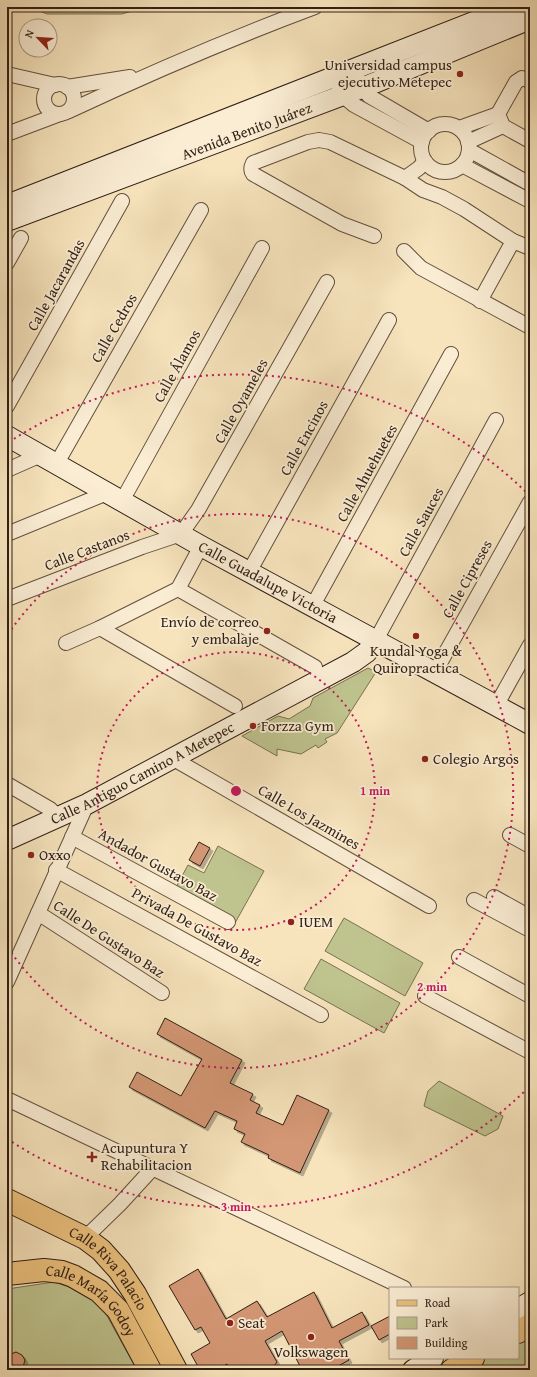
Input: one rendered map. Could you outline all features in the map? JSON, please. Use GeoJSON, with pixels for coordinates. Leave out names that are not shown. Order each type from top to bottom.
{"type":"FeatureCollection","features":[{"type":"Feature","properties":{"kind":"main road","name":"Avenida Benito Juárez"},"geometry":{"type":"LineString","coordinates":[[7,221],[338,86],[354,70],[512,7]]}},
{"type":"Feature","properties":{"kind":"main road","name":"Avenida Benito Juárez"},"geometry":{"type":"LineString","coordinates":[[7,205],[338,86],[362,88],[530,19]]}},
{"type":"Feature","properties":{"kind":"main road","name":"Calle Guadalupe Victoria"},"geometry":{"type":"LineString","coordinates":[[7,436],[201,546],[530,724]]}},
{"type":"Feature","properties":{"kind":"main road","name":"Calle Antiguo Camino A Metepec"},"geometry":{"type":"LineString","coordinates":[[8,839],[87,804],[353,662],[367,652],[376,640]]}},
{"type":"Feature","properties":{"kind":"main road","name":"Calle Riva Palacio"},"geometry":{"type":"LineString","coordinates":[[7,1200],[85,1238],[101,1250],[119,1270],[135,1294],[176,1370]]}},
{"type":"Feature","properties":{"kind":"main road","name":"Calle María Godoy"},"geometry":{"type":"LineString","coordinates":[[7,1274],[44,1270],[62,1272],[74,1276],[99,1290],[118,1310],[150,1370]]}},
{"type":"Feature","properties":{"kind":"main road"},"geometry":{"type":"LineString","coordinates":[[519,1308],[530,1302]]}},
{"type":"Feature","properties":{"kind":"main road"},"geometry":{"type":"LineString","coordinates":[[519,1331],[530,1325]]}},
{"type":"Feature","properties":{"kind":"main road"},"geometry":{"type":"LineString","coordinates":[[413,1370],[431,1359]]}},
{"type":"Feature","properties":{"kind":"main road"},"geometry":{"type":"LineString","coordinates":[[452,1370],[471,1359]]}},
{"type":"Feature","properties":{"kind":"street"},"geometry":{"type":"LineString","coordinates":[[276,22],[284,7]]}},
{"type":"Feature","properties":{"kind":"street"},"geometry":{"type":"LineString","coordinates":[[147,75],[48,89],[45,100],[7,134],[64,112],[147,75],[315,7]]}},
{"type":"Feature","properties":{"kind":"street"},"geometry":{"type":"LineString","coordinates":[[354,70],[362,88],[373,99],[425,136]]}},
{"type":"Feature","properties":{"kind":"street"},"geometry":{"type":"LineString","coordinates":[[8,75],[61,86],[71,90],[74,96],[72,106],[64,112],[51,112],[45,100],[8,75]]}},
{"type":"Feature","properties":{"kind":"street"},"geometry":{"type":"LineString","coordinates":[[469,146],[500,120],[516,82],[522,78],[530,81]]}},
{"type":"Feature","properties":{"kind":"street"},"geometry":{"type":"LineString","coordinates":[[338,86],[354,105],[425,136]]}},
{"type":"Feature","properties":{"kind":"street"},"geometry":{"type":"LineString","coordinates":[[459,128],[500,120],[530,140]]}},
{"type":"Feature","properties":{"kind":"street"},"geometry":{"type":"LineString","coordinates":[[444,124],[459,128],[465,134],[469,146],[467,158],[462,165],[449,171],[442,172],[436,170],[425,161],[421,149],[425,136],[436,126],[444,124]]}},
{"type":"Feature","properties":{"kind":"street"},"geometry":{"type":"LineString","coordinates":[[374,236],[342,224],[253,174],[251,172],[251,166],[253,163],[301,145],[319,140],[330,142],[406,178],[423,190],[442,197],[464,209],[513,241],[530,248]]}},
{"type":"Feature","properties":{"kind":"street"},"geometry":{"type":"LineString","coordinates":[[469,146],[530,184]]}},
{"type":"Feature","properties":{"kind":"street"},"geometry":{"type":"LineString","coordinates":[[406,178],[425,161]]}},
{"type":"Feature","properties":{"kind":"street"},"geometry":{"type":"LineString","coordinates":[[462,165],[530,202]]}},
{"type":"Feature","properties":{"kind":"street"},"geometry":{"type":"LineString","coordinates":[[442,172],[442,197]]}},
{"type":"Feature","properties":{"kind":"street","name":"Calle Jacarandas"},"geometry":{"type":"LineString","coordinates":[[7,406],[122,201]]}},
{"type":"Feature","properties":{"kind":"street","name":"Calle Cedros"},"geometry":{"type":"LineString","coordinates":[[49,459],[201,210]]}},
{"type":"Feature","properties":{"kind":"street"},"geometry":{"type":"LineString","coordinates":[[7,263],[21,238]]}},
{"type":"Feature","properties":{"kind":"street"},"geometry":{"type":"LineString","coordinates":[[480,301],[513,241]]}},
{"type":"Feature","properties":{"kind":"street","name":"Calle Álamos"},"geometry":{"type":"LineString","coordinates":[[115,497],[262,248]]}},
{"type":"Feature","properties":{"kind":"street"},"geometry":{"type":"LineString","coordinates":[[404,251],[421,268],[530,327]]}},
{"type":"Feature","properties":{"kind":"street","name":"Calle Oyameles"},"geometry":{"type":"LineString","coordinates":[[181,534],[191,522],[198,510],[327,282]]}},
{"type":"Feature","properties":{"kind":"street","name":"Calle Encinos"},"geometry":{"type":"LineString","coordinates":[[249,572],[389,320]]}},
{"type":"Feature","properties":{"kind":"street","name":"Calle Ahuehuetes"},"geometry":{"type":"LineString","coordinates":[[312,607],[451,354]]}},
{"type":"Feature","properties":{"kind":"street","name":"Calle Sauces"},"geometry":{"type":"LineString","coordinates":[[376,640],[496,420]]}},
{"type":"Feature","properties":{"kind":"street"},"geometry":{"type":"LineString","coordinates":[[7,470],[49,459]]}},
{"type":"Feature","properties":{"kind":"street"},"geometry":{"type":"LineString","coordinates":[[7,534],[115,497]]}},
{"type":"Feature","properties":{"kind":"street","name":"Calle Cipreses"},"geometry":{"type":"LineString","coordinates":[[435,672],[530,502]]}},
{"type":"Feature","properties":{"kind":"street","name":"Calle Castanos"},"geometry":{"type":"LineString","coordinates":[[7,599],[142,547],[181,534]]}},
{"type":"Feature","properties":{"kind":"street"},"geometry":{"type":"LineString","coordinates":[[66,643],[100,628],[178,589],[201,546]]}},
{"type":"Feature","properties":{"kind":"street"},"geometry":{"type":"LineString","coordinates":[[178,589],[315,667]]}},
{"type":"Feature","properties":{"kind":"street"},"geometry":{"type":"LineString","coordinates":[[100,628],[235,706]]}},
{"type":"Feature","properties":{"kind":"street"},"geometry":{"type":"LineString","coordinates":[[496,706],[530,645]]}},
{"type":"Feature","properties":{"kind":"street","name":"Calle Los Jazmines"},"geometry":{"type":"LineString","coordinates":[[172,758],[429,906]]}},
{"type":"Feature","properties":{"kind":"street"},"geometry":{"type":"LineString","coordinates":[[7,784],[50,809],[58,817]]}},
{"type":"Feature","properties":{"kind":"street"},"geometry":{"type":"LineString","coordinates":[[7,982],[56,870],[87,804]]}},
{"type":"Feature","properties":{"kind":"street"},"geometry":{"type":"LineString","coordinates":[[510,835],[530,846]]}},
{"type":"Feature","properties":{"kind":"street","name":"Andador Gustavo Baz"},"geometry":{"type":"LineString","coordinates":[[72,837],[228,922]]}},
{"type":"Feature","properties":{"kind":"street","name":"Privada De Gustavo Baz"},"geometry":{"type":"LineString","coordinates":[[56,870],[321,1015]]}},
{"type":"Feature","properties":{"kind":"street"},"geometry":{"type":"LineString","coordinates":[[494,897],[530,917]]}},
{"type":"Feature","properties":{"kind":"street"},"geometry":{"type":"LineString","coordinates":[[474,900],[530,930]]}},
{"type":"Feature","properties":{"kind":"street","name":"Calle De Gustavo Baz"},"geometry":{"type":"LineString","coordinates":[[38,913],[162,993]]}},
{"type":"Feature","properties":{"kind":"street"},"geometry":{"type":"LineString","coordinates":[[459,957],[530,996]]}},
{"type":"Feature","properties":{"kind":"street"},"geometry":{"type":"LineString","coordinates":[[426,996],[530,1052]]}},
{"type":"Feature","properties":{"kind":"street"},"geometry":{"type":"LineString","coordinates":[[7,1099],[402,1287]]}},
{"type":"Feature","properties":{"kind":"street"},"geometry":{"type":"LineString","coordinates":[[85,1238],[120,1204],[153,1168]]}},
{"type":"Feature","properties":{"kind":"green space"},"geometry":{"type":"Polygon","coordinates":[[[30,7],[145,7],[122,14],[47,14],[30,7]]]}},
{"type":"Feature","properties":{"kind":"green space"},"geometry":{"type":"Polygon","coordinates":[[[368,668],[376,672],[337,733],[325,739],[327,742],[318,748],[316,745],[301,754],[277,749],[277,756],[242,736],[278,716],[289,719],[310,706],[313,698],[368,668]]]}},
{"type":"Feature","properties":{"kind":"green space"},"geometry":{"type":"Polygon","coordinates":[[[218,846],[264,871],[235,923],[174,891],[188,865],[204,873],[218,846]]]}},
{"type":"Feature","properties":{"kind":"green space"},"geometry":{"type":"Polygon","coordinates":[[[344,918],[423,963],[405,996],[325,951],[344,918]]]}},
{"type":"Feature","properties":{"kind":"green space"},"geometry":{"type":"Polygon","coordinates":[[[321,959],[400,1003],[384,1033],[304,989],[321,959]]]}},
{"type":"Feature","properties":{"kind":"green space"},"geometry":{"type":"Polygon","coordinates":[[[439,1081],[503,1116],[498,1129],[485,1136],[424,1106],[428,1091],[439,1081]]]}},
{"type":"Feature","properties":{"kind":"green space"},"geometry":{"type":"Polygon","coordinates":[[[54,1282],[84,1292],[101,1305],[137,1370],[7,1370],[7,1289],[54,1282]]]}},
{"type":"Feature","properties":{"kind":"green space"},"geometry":{"type":"Polygon","coordinates":[[[530,1332],[530,1370],[465,1370],[484,1359],[519,1359],[519,1338],[530,1332]]]}},
{"type":"Feature","properties":{"kind":"building"},"geometry":{"type":"Polygon","coordinates":[[[199,842],[210,848],[200,866],[189,860],[199,842]]]}},
{"type":"Feature","properties":{"kind":"building"},"geometry":{"type":"Polygon","coordinates":[[[165,1018],[242,1060],[230,1083],[253,1094],[250,1100],[260,1105],[256,1113],[283,1125],[297,1095],[329,1110],[300,1173],[268,1158],[269,1155],[241,1142],[245,1134],[234,1129],[237,1121],[215,1111],[205,1128],[129,1087],[137,1072],[181,1096],[202,1059],[157,1034],[165,1018]]]}},
{"type":"Feature","properties":{"kind":"building"},"geometry":{"type":"Polygon","coordinates":[[[198,1269],[226,1319],[257,1301],[267,1317],[314,1292],[332,1328],[362,1312],[369,1325],[339,1341],[349,1360],[331,1370],[302,1370],[282,1331],[265,1341],[277,1362],[271,1370],[231,1370],[227,1364],[217,1370],[200,1370],[191,1354],[210,1343],[201,1327],[195,1330],[169,1286],[198,1269]]]}},
{"type":"Feature","properties":{"kind":"building","name":"Volkswagen"},"geometry":{"type":"Polygon","coordinates":[[[389,1317],[389,1335],[379,1340],[371,1326],[389,1317]]]}},
{"type":"Feature","properties":{"kind":"building"},"geometry":{"type":"Polygon","coordinates":[[[16,1352],[22,1355],[25,1360],[23,1367],[19,1370],[15,1370],[9,1359],[11,1354],[16,1352]]]}},
{"type":"Feature","properties":{"kind":"place","name":"Universidad campus ejecutivo Metepec"},"geometry":{"type":"Point","coordinates":[460,74]}},
{"type":"Feature","properties":{"kind":"place","name":"Envío de correo y embalaje"},"geometry":{"type":"Point","coordinates":[267,631]}},
{"type":"Feature","properties":{"kind":"place","name":"Kundal Yoga & Quiropractica"},"geometry":{"type":"Point","coordinates":[416,636]}},
{"type":"Feature","properties":{"kind":"place","name":"Forzza Gym"},"geometry":{"type":"Point","coordinates":[253,726]}},
{"type":"Feature","properties":{"kind":"place","name":"Colegio Argos"},"geometry":{"type":"Point","coordinates":[425,759]}},
{"type":"Feature","properties":{"kind":"place","name":"Oxxo"},"geometry":{"type":"Point","coordinates":[31,855]}},
{"type":"Feature","properties":{"kind":"place","name":"IUEM"},"geometry":{"type":"Point","coordinates":[291,922]}},
{"type":"Feature","properties":{"kind":"place","name":"Acupuntura Y Rehabilitacion"},"geometry":{"type":"Point","coordinates":[92,1157]}},
{"type":"Feature","properties":{"kind":"place","name":"Seat"},"geometry":{"type":"Point","coordinates":[230,1323]}},
{"type":"Feature","properties":{"kind":"place","name":"Volkswagen"},"geometry":{"type":"Point","coordinates":[311,1337]}}]}
